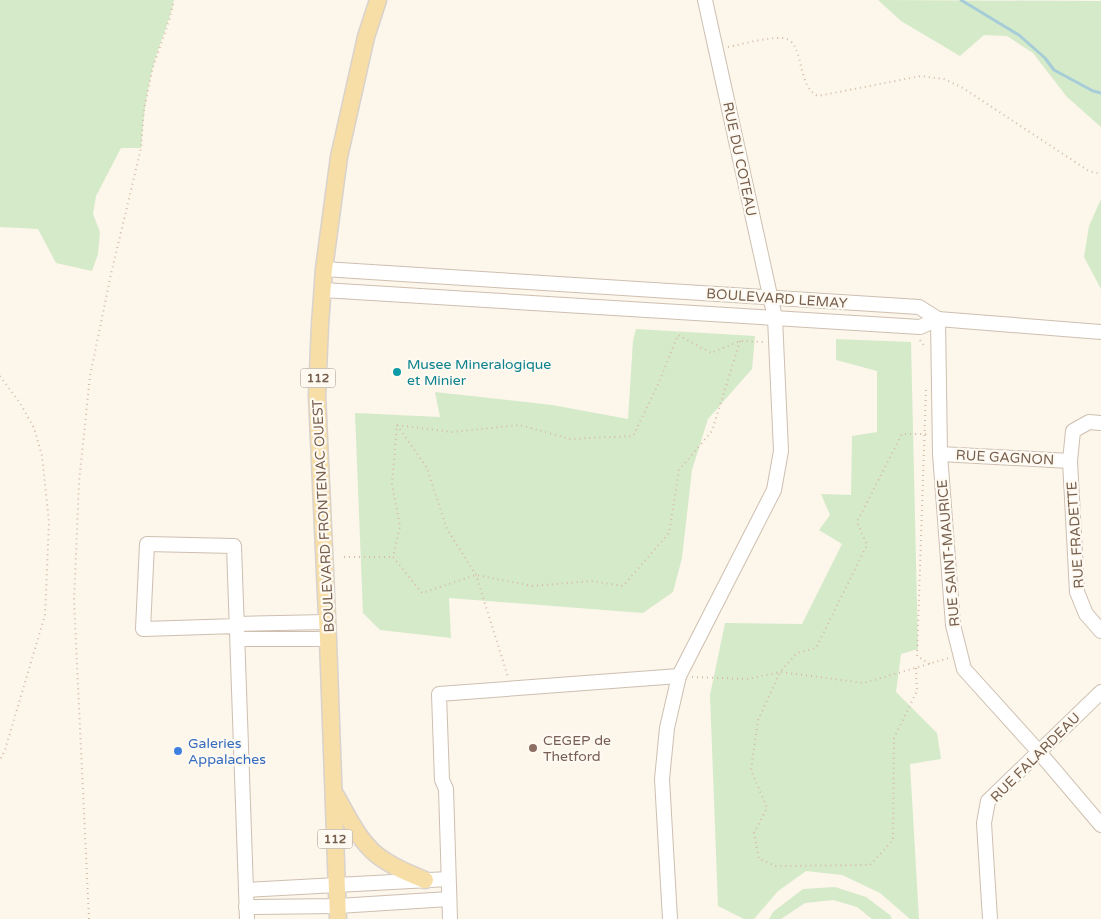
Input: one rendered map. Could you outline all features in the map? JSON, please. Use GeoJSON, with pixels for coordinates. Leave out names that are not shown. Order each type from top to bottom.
{"type":"FeatureCollection","features":[{"type":"Feature","properties":{"kind":"main road","name":"BOULEVARD FRONTENAC OUEST"},"geometry":{"type":"LineString","coordinates":[[338,913],[317,395],[322,290],[339,157],[366,37],[378,0]]}},
{"type":"Feature","properties":{"kind":"main road"},"geometry":{"type":"LineString","coordinates":[[334,792],[355,828],[375,854],[394,866],[425,880]]}},
{"type":"Feature","properties":{"kind":"street","name":"RUE DU COTEAU"},"geometry":{"type":"LineString","coordinates":[[670,919],[662,779],[667,728],[680,676],[774,490],[781,451],[775,318],[705,0]]}},
{"type":"Feature","properties":{"kind":"street","name":"BOULEVARD LEMAY"},"geometry":{"type":"LineString","coordinates":[[324,269],[919,307],[938,319],[1101,332]]}},
{"type":"Feature","properties":{"kind":"street"},"geometry":{"type":"LineString","coordinates":[[438,276],[439,297]]}},
{"type":"Feature","properties":{"kind":"street"},"geometry":{"type":"LineString","coordinates":[[613,287],[614,308]]}},
{"type":"Feature","properties":{"kind":"street","name":"BOULEVARD LEMAY"},"geometry":{"type":"LineString","coordinates":[[322,290],[920,327],[938,319]]}},
{"type":"Feature","properties":{"kind":"street","name":"RUE SAINT-MAURICE"},"geometry":{"type":"LineString","coordinates":[[938,319],[932,433],[940,454],[953,625],[964,669],[1039,752],[1101,826]]}},
{"type":"Feature","properties":{"kind":"street","name":"RUE GAGNON"},"geometry":{"type":"LineString","coordinates":[[940,454],[1070,461],[1073,431],[1089,422],[1101,423]]}},
{"type":"Feature","properties":{"kind":"street","name":"RUE FRADETTE"},"geometry":{"type":"LineString","coordinates":[[1070,461],[1077,592],[1086,614],[1101,631]]}},
{"type":"Feature","properties":{"kind":"street"},"geometry":{"type":"LineString","coordinates":[[327,622],[237,630],[143,630],[147,544],[234,546],[237,630],[246,890],[246,913],[338,913],[449,899]]}},
{"type":"Feature","properties":{"kind":"street"},"geometry":{"type":"LineString","coordinates":[[237,630],[328,639]]}},
{"type":"Feature","properties":{"kind":"street"},"geometry":{"type":"LineString","coordinates":[[450,919],[446,789],[442,780],[439,694],[680,676]]}},
{"type":"Feature","properties":{"kind":"street","name":"RUE FALARDEAU"},"geometry":{"type":"LineString","coordinates":[[990,919],[984,823],[988,801],[1101,692]]}},
{"type":"Feature","properties":{"kind":"street"},"geometry":{"type":"LineString","coordinates":[[246,890],[448,879]]}},
{"type":"Feature","properties":{"kind":"path"},"geometry":{"type":"LineString","coordinates":[[89,919],[74,601],[79,482],[92,366],[140,148],[144,109],[153,67],[169,21],[174,0]]}},
{"type":"Feature","properties":{"kind":"path"},"geometry":{"type":"LineString","coordinates":[[716,49],[781,38],[790,39],[795,46],[807,86],[812,93],[818,96],[921,76],[944,79],[963,88],[1089,172],[1101,174]]}},
{"type":"Feature","properties":{"kind":"path"},"geometry":{"type":"LineString","coordinates":[[397,425],[452,432],[520,425],[570,439],[633,436],[658,388],[678,335],[711,353],[740,341],[776,343]]}},
{"type":"Feature","properties":{"kind":"path"},"geometry":{"type":"LineString","coordinates":[[915,335],[926,348]]}},
{"type":"Feature","properties":{"kind":"path"},"geometry":{"type":"LineString","coordinates":[[393,557],[422,593],[476,575],[532,586],[591,582],[624,586],[669,533],[679,470],[712,431],[740,341]]}},
{"type":"Feature","properties":{"kind":"path"},"geometry":{"type":"LineString","coordinates":[[0,376],[20,403],[34,428],[42,456],[50,522],[45,615],[5,750],[0,760]]}},
{"type":"Feature","properties":{"kind":"path"},"geometry":{"type":"LineString","coordinates":[[926,386],[932,433],[917,656],[930,664]]}},
{"type":"Feature","properties":{"kind":"path"},"geometry":{"type":"LineString","coordinates":[[393,557],[400,526],[392,484],[397,425]]}},
{"type":"Feature","properties":{"kind":"path"},"geometry":{"type":"LineString","coordinates":[[397,425],[427,468],[447,529],[476,575],[511,688]]}},
{"type":"Feature","properties":{"kind":"path"},"geometry":{"type":"LineString","coordinates":[[916,668],[917,691],[894,738],[893,840],[870,864],[776,866],[759,859],[754,833],[767,808],[751,770],[758,720],[780,672],[797,653],[816,648],[867,545],[857,522],[902,434],[932,433]]}},
{"type":"Feature","properties":{"kind":"path"},"geometry":{"type":"LineString","coordinates":[[344,557],[393,557]]}},
{"type":"Feature","properties":{"kind":"path"},"geometry":{"type":"LineString","coordinates":[[680,676],[747,679],[780,672],[864,683],[950,658]]}},
{"type":"Feature","properties":{"kind":"green space"},"geometry":{"type":"Polygon","coordinates":[[[0,0],[174,0],[155,58],[145,107],[141,148],[121,148],[96,196],[93,214],[100,232],[98,254],[92,271],[56,263],[38,229],[0,227],[0,0]]]}},
{"type":"Feature","properties":{"kind":"green space"},"geometry":{"type":"Polygon","coordinates":[[[878,0],[1101,1],[1101,127],[1067,97],[1033,53],[1007,36],[984,35],[960,56],[901,21],[878,0]]]}},
{"type":"Feature","properties":{"kind":"green space"},"geometry":{"type":"Polygon","coordinates":[[[1101,199],[1101,289],[1084,257],[1089,226],[1101,199]]]}},
{"type":"Feature","properties":{"kind":"green space"},"geometry":{"type":"Polygon","coordinates":[[[636,329],[755,336],[752,369],[708,419],[692,470],[682,558],[673,592],[643,613],[449,598],[451,638],[380,630],[363,613],[355,413],[440,417],[435,392],[552,405],[628,419],[633,341],[636,329]]]}},
{"type":"Feature","properties":{"kind":"green space"},"geometry":{"type":"Polygon","coordinates":[[[836,339],[911,342],[918,649],[901,654],[896,692],[937,733],[941,759],[910,764],[919,919],[910,919],[880,893],[842,875],[806,871],[778,891],[754,919],[744,919],[718,906],[710,695],[725,623],[802,624],[842,544],[819,530],[830,515],[821,494],[851,495],[852,436],[877,432],[877,371],[836,360],[836,339]]]}},
{"type":"Feature","properties":{"kind":"green space"},"geometry":{"type":"Polygon","coordinates":[[[835,887],[866,897],[890,915],[892,919],[872,919],[857,907],[833,900],[805,903],[781,919],[769,919],[773,912],[803,889],[835,887]]]}},
{"type":"Feature","properties":{"kind":"waterway"},"geometry":{"type":"LineString","coordinates":[[961,0],[1019,35],[1045,58],[1054,70],[1093,91],[1101,93]]}},
{"type":"Feature","properties":{"kind":"place","name":"Musee Mineralogique et Minier"},"geometry":{"type":"Point","coordinates":[397,372]}},
{"type":"Feature","properties":{"kind":"place","name":"CEGEP de Thetford"},"geometry":{"type":"Point","coordinates":[533,748]}},
{"type":"Feature","properties":{"kind":"place","name":"Galeries Appalaches"},"geometry":{"type":"Point","coordinates":[178,751]}}]}
